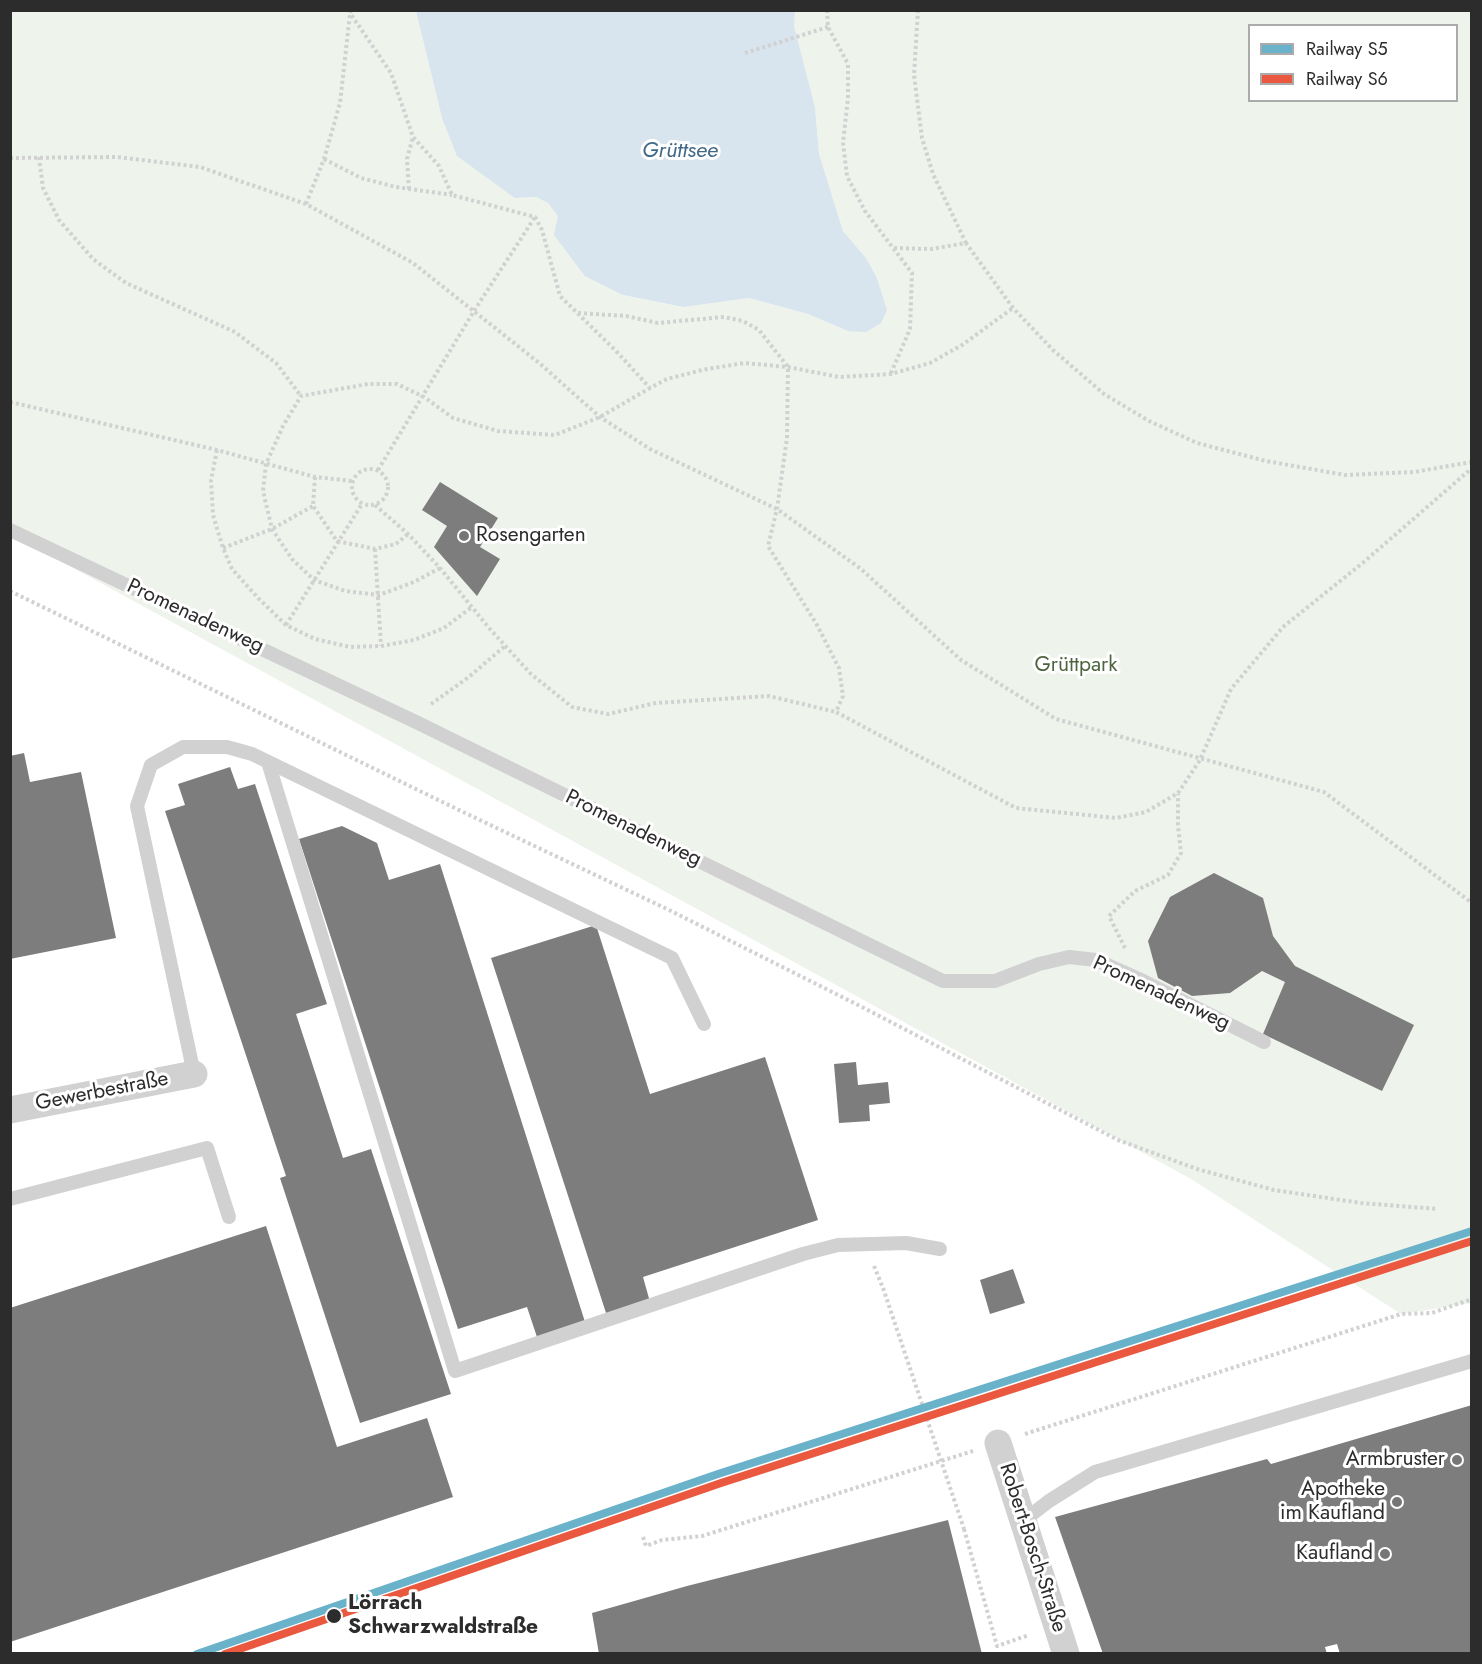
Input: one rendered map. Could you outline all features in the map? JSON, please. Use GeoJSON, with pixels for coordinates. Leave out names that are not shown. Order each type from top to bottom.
{"type":"FeatureCollection","features":[{"type":"Feature","properties":{"kind":"street","name":"Gewerbestraße"},"geometry":{"type":"LineString","coordinates":[[10,1110],[194,1074]]}},
{"type":"Feature","properties":{"kind":"street","name":"Robert-Bosch-Straße"},"geometry":{"type":"LineString","coordinates":[[998,1443],[1066,1653]]}},
{"type":"Feature","properties":{"kind":"lane","name":"Promenadenweg"},"geometry":{"type":"LineString","coordinates":[[10,530],[416,722],[943,981],[995,981],[1039,964],[1069,957],[1096,960],[1264,1042]]}},
{"type":"Feature","properties":{"kind":"lane"},"geometry":{"type":"LineString","coordinates":[[194,1074],[137,806],[151,765],[183,747],[227,747],[252,754],[672,958],[704,1024]]}},
{"type":"Feature","properties":{"kind":"lane"},"geometry":{"type":"LineString","coordinates":[[268,762],[455,1371],[803,1254],[838,1245],[906,1243],[940,1249]]}},
{"type":"Feature","properties":{"kind":"lane"},"geometry":{"type":"LineString","coordinates":[[10,1199],[207,1148],[229,1216]]}},
{"type":"Feature","properties":{"kind":"lane"},"geometry":{"type":"LineString","coordinates":[[1023,1521],[1049,1501],[1095,1472],[1472,1361]]}},
{"type":"Feature","properties":{"kind":"path"},"geometry":{"type":"LineString","coordinates":[[827,10],[828,27],[848,64],[848,98],[843,143],[847,176],[865,211],[912,273],[910,329],[891,374]]}},
{"type":"Feature","properties":{"kind":"path"},"geometry":{"type":"LineString","coordinates":[[918,10],[914,75],[922,138],[933,174],[966,243],[1013,308],[1053,350],[1104,394],[1149,421],[1197,443],[1266,461],[1346,475],[1414,472],[1472,462]]}},
{"type":"Feature","properties":{"kind":"path"},"geometry":{"type":"LineString","coordinates":[[351,12],[391,73],[413,137],[439,166],[452,195]]}},
{"type":"Feature","properties":{"kind":"path"},"geometry":{"type":"LineString","coordinates":[[306,204],[324,159],[340,103],[351,12]]}},
{"type":"Feature","properties":{"kind":"path"},"geometry":{"type":"LineString","coordinates":[[745,53],[828,27]]}},
{"type":"Feature","properties":{"kind":"path"},"geometry":{"type":"LineString","coordinates":[[409,189],[407,159],[413,137]]}},
{"type":"Feature","properties":{"kind":"path"},"geometry":{"type":"LineString","coordinates":[[39,157],[43,188],[59,219],[93,259],[126,283],[235,332],[276,363],[301,396]]}},
{"type":"Feature","properties":{"kind":"path"},"geometry":{"type":"LineString","coordinates":[[10,158],[117,157],[200,167],[306,204],[413,263],[538,362],[600,417],[650,449],[777,509],[861,569],[961,660],[1056,720],[1324,792],[1472,903]]}},
{"type":"Feature","properties":{"kind":"path"},"geometry":{"type":"LineString","coordinates":[[324,159],[361,178],[409,189],[452,195],[535,217],[542,230],[560,296],[650,388]]}},
{"type":"Feature","properties":{"kind":"path"},"geometry":{"type":"LineString","coordinates":[[378,470],[474,311],[535,217]]}},
{"type":"Feature","properties":{"kind":"path"},"geometry":{"type":"LineString","coordinates":[[894,248],[931,249],[966,243]]}},
{"type":"Feature","properties":{"kind":"path"},"geometry":{"type":"LineString","coordinates":[[440,568],[414,582],[379,595],[345,591],[314,580],[292,559],[272,530],[263,491],[266,464],[283,426],[301,396],[368,384],[397,384],[424,397],[453,418],[498,431],[555,435],[600,417],[668,379],[723,366],[744,363],[788,367],[839,377],[891,374],[930,363],[962,345],[1013,308]]}},
{"type":"Feature","properties":{"kind":"path"},"geometry":{"type":"LineString","coordinates":[[578,313],[626,316],[658,323],[724,317],[743,321],[759,330],[788,367],[788,438],[777,509],[768,546],[818,625],[839,668],[843,696],[836,712]]}},
{"type":"Feature","properties":{"kind":"path"},"geometry":{"type":"LineString","coordinates":[[10,402],[217,450],[315,477],[352,481]]}},
{"type":"Feature","properties":{"kind":"path"},"geometry":{"type":"LineString","coordinates":[[217,450],[212,480],[213,515],[223,548],[232,569],[259,600],[286,625],[326,642],[350,646],[381,646],[414,640],[444,628],[472,607]]}},
{"type":"Feature","properties":{"kind":"path"},"geometry":{"type":"LineString","coordinates":[[375,505],[387,496],[388,482],[378,470],[368,468],[359,472],[352,481],[353,494],[362,504],[375,505],[408,534],[531,674],[572,707],[608,714],[657,703],[769,696],[836,712],[1016,808],[1116,818],[1146,812],[1178,793],[1200,760],[1232,689],[1283,627],[1365,561],[1472,468]]}},
{"type":"Feature","properties":{"kind":"path"},"geometry":{"type":"LineString","coordinates":[[315,477],[313,506],[337,541],[375,549],[396,544],[408,534]]}},
{"type":"Feature","properties":{"kind":"path"},"geometry":{"type":"LineString","coordinates":[[286,625],[362,504]]}},
{"type":"Feature","properties":{"kind":"path"},"geometry":{"type":"LineString","coordinates":[[223,548],[272,530],[313,506]]}},
{"type":"Feature","properties":{"kind":"path"},"geometry":{"type":"LineString","coordinates":[[375,549],[381,646]]}},
{"type":"Feature","properties":{"kind":"path"},"geometry":{"type":"LineString","coordinates":[[10,591],[680,916],[860,1006],[1118,1140],[1197,1169],[1274,1190],[1361,1203],[1438,1209]]}},
{"type":"Feature","properties":{"kind":"path"},"geometry":{"type":"LineString","coordinates":[[416,722],[433,701],[470,676],[505,646]]}},
{"type":"Feature","properties":{"kind":"path"},"geometry":{"type":"LineString","coordinates":[[1143,981],[1109,916],[1135,891],[1168,875],[1181,853],[1178,793]]}},
{"type":"Feature","properties":{"kind":"path"},"geometry":{"type":"LineString","coordinates":[[883,1288],[964,1529],[997,1646],[1057,1626]]}},
{"type":"Feature","properties":{"kind":"path"},"geometry":{"type":"LineString","coordinates":[[643,1537],[646,1546],[662,1540],[702,1536],[1401,1314],[1431,1313],[1472,1299]]}},
{"type":"Feature","properties":{"kind":"green space","name":"Grüttpark"},"geometry":{"type":"Polygon","coordinates":[[[10,11],[416,11],[442,118],[515,198],[536,197],[548,203],[623,295],[682,307],[749,298],[808,314],[848,331],[887,310],[877,278],[866,258],[843,231],[819,154],[815,107],[794,26],[795,11],[1471,11],[1471,1303],[1401,1314],[1191,1179],[11,534],[10,11]]]}},
{"type":"Feature","properties":{"kind":"water","name":"Grüttsee"},"geometry":{"type":"Polygon","coordinates":[[[416,11],[795,11],[794,26],[815,107],[819,154],[843,231],[866,258],[877,278],[887,310],[881,323],[866,332],[848,331],[808,314],[749,298],[683,307],[623,295],[585,276],[554,235],[558,216],[548,203],[536,197],[515,198],[457,156],[442,118],[416,11]]]}},
{"type":"Feature","properties":{"kind":"building","name":"Rosengarten"},"geometry":{"type":"Polygon","coordinates":[[[440,482],[498,518],[480,547],[500,559],[477,596],[434,547],[447,526],[422,510],[440,482]]]}},
{"type":"Feature","properties":{"kind":"building"},"geometry":{"type":"Polygon","coordinates":[[[24,753],[30,782],[81,772],[116,938],[10,959],[10,756],[24,753]]]}},
{"type":"Feature","properties":{"kind":"building"},"geometry":{"type":"Polygon","coordinates":[[[230,767],[238,789],[255,784],[327,1004],[296,1014],[343,1158],[371,1149],[451,1394],[360,1423],[280,1178],[286,1176],[165,811],[185,805],[178,784],[230,767]]]}},
{"type":"Feature","properties":{"kind":"building"},"geometry":{"type":"Polygon","coordinates":[[[342,826],[377,843],[389,880],[440,864],[585,1322],[537,1337],[527,1307],[458,1329],[299,839],[342,826]]]}},
{"type":"Feature","properties":{"kind":"building"},"geometry":{"type":"Polygon","coordinates":[[[1214,873],[1263,898],[1273,936],[1295,966],[1414,1025],[1382,1091],[1263,1034],[1285,982],[1262,971],[1230,993],[1192,996],[1158,978],[1148,941],[1170,897],[1214,873]]]}},
{"type":"Feature","properties":{"kind":"building"},"geometry":{"type":"Polygon","coordinates":[[[596,925],[650,1094],[765,1057],[818,1220],[643,1277],[650,1302],[607,1316],[491,958],[596,925]]]}},
{"type":"Feature","properties":{"kind":"building"},"geometry":{"type":"Polygon","coordinates":[[[856,1062],[858,1085],[888,1082],[890,1103],[869,1105],[870,1121],[839,1123],[834,1064],[856,1062]]]}},
{"type":"Feature","properties":{"kind":"building"},"geometry":{"type":"Polygon","coordinates":[[[266,1226],[337,1447],[427,1418],[453,1497],[10,1642],[10,1308],[266,1226]]]}},
{"type":"Feature","properties":{"kind":"building"},"geometry":{"type":"Polygon","coordinates":[[[1013,1269],[1025,1303],[990,1314],[980,1280],[1013,1269]]]}},
{"type":"Feature","properties":{"kind":"building"},"geometry":{"type":"Polygon","coordinates":[[[1472,1405],[1472,1654],[1340,1654],[1337,1644],[1325,1647],[1327,1654],[1103,1654],[1055,1517],[1267,1459],[1271,1464],[1472,1405]]]}},
{"type":"Feature","properties":{"kind":"building"},"geometry":{"type":"Polygon","coordinates":[[[948,1520],[982,1654],[599,1654],[592,1613],[687,1586],[948,1520]]]}},
{"type":"Feature","properties":{"kind":"rail line","name":"S5"},"geometry":{"type":"LineString","coordinates":[[197,1654],[718,1474],[1472,1231]]}},
{"type":"Feature","properties":{"kind":"rail line","name":"S6"},"geometry":{"type":"LineString","coordinates":[[225,1654],[721,1483],[1472,1241]]}},
{"type":"Feature","properties":{"kind":"place","name":"Rosengarten"},"geometry":{"type":"Point","coordinates":[464,536]}},
{"type":"Feature","properties":{"kind":"place","name":"Armbruster"},"geometry":{"type":"Point","coordinates":[1457,1460]}},
{"type":"Feature","properties":{"kind":"place","name":"Apotheke im Kaufland"},"geometry":{"type":"Point","coordinates":[1397,1502]}},
{"type":"Feature","properties":{"kind":"place","name":"Kaufland"},"geometry":{"type":"Point","coordinates":[1385,1554]}},
{"type":"Feature","properties":{"kind":"place","name":"Lörrach Schwarzwaldstraße"},"geometry":{"type":"Point","coordinates":[334,1616]}}]}
